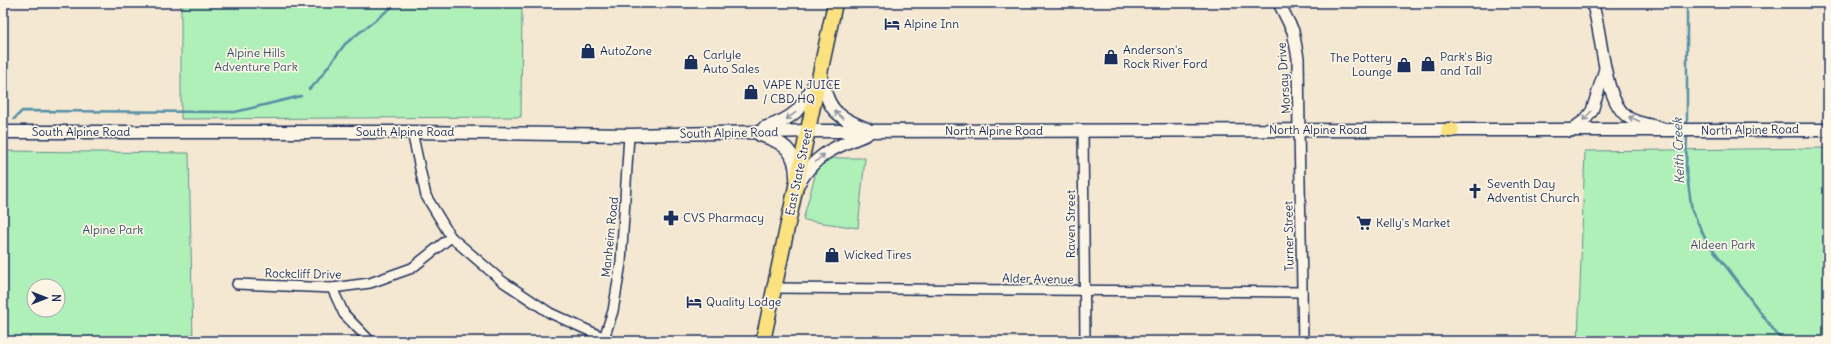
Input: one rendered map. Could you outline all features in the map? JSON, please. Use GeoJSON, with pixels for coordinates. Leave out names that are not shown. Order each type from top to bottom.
{"type":"FeatureCollection","features":[{"type":"Feature","properties":{"kind":"main road","name":"East State Street"},"geometry":{"type":"LineString","coordinates":[[763,341],[773,288],[796,188],[835,3]]}},
{"type":"Feature","properties":{"kind":"main road"},"geometry":{"type":"LineString","coordinates":[[820,73],[827,96],[835,113],[851,123],[873,131]]}},
{"type":"Feature","properties":{"kind":"main road"},"geometry":{"type":"LineString","coordinates":[[751,133],[781,123],[795,114],[803,104],[820,73]]}},
{"type":"Feature","properties":{"kind":"main road","name":"North Alpine Road"},"geometry":{"type":"LineString","coordinates":[[808,131],[1828,130]]}},
{"type":"Feature","properties":{"kind":"main road","name":"South Alpine Road"},"geometry":{"type":"LineString","coordinates":[[3,132],[412,132],[629,135],[808,131]]}},
{"type":"Feature","properties":{"kind":"main road"},"geometry":{"type":"LineString","coordinates":[[796,188],[806,171],[829,150],[873,131]]}},
{"type":"Feature","properties":{"kind":"main road"},"geometry":{"type":"LineString","coordinates":[[751,133],[778,142],[791,152],[794,159],[796,173],[796,188]]}},
{"type":"Feature","properties":{"kind":"street","name":"Morsay Drive"},"geometry":{"type":"LineString","coordinates":[[1279,3],[1293,31],[1298,58],[1299,130]]}},
{"type":"Feature","properties":{"kind":"street"},"geometry":{"type":"LineString","coordinates":[[1592,3],[1597,16],[1605,69],[1619,108],[1630,118],[1670,131]]}},
{"type":"Feature","properties":{"kind":"street"},"geometry":{"type":"LineString","coordinates":[[1570,131],[1585,120],[1592,111],[1605,69]]}},
{"type":"Feature","properties":{"kind":"street","name":"Raven Street"},"geometry":{"type":"LineString","coordinates":[[1083,130],[1085,341]]}},
{"type":"Feature","properties":{"kind":"street","name":"Turner Street"},"geometry":{"type":"LineString","coordinates":[[1299,130],[1303,341]]}},
{"type":"Feature","properties":{"kind":"street"},"geometry":{"type":"LineString","coordinates":[[412,132],[426,196],[451,237],[502,281],[550,313],[604,340]]}},
{"type":"Feature","properties":{"kind":"street","name":"Manheim Road"},"geometry":{"type":"LineString","coordinates":[[604,340],[612,311],[621,263],[629,135]]}},
{"type":"Feature","properties":{"kind":"street","name":"Rockcliff Drive"},"geometry":{"type":"LineString","coordinates":[[237,284],[332,288],[370,284],[412,268],[451,237]]}},
{"type":"Feature","properties":{"kind":"street"},"geometry":{"type":"LineString","coordinates":[[332,288],[344,314],[370,341]]}},
{"type":"Feature","properties":{"kind":"street","name":"Alder Avenue"},"geometry":{"type":"LineString","coordinates":[[773,288],[1302,292]]}},
{"type":"Feature","properties":{"kind":"green space","name":"Alpine Hills Adventure Park"},"geometry":{"type":"Polygon","coordinates":[[[181,3],[522,3],[521,117],[181,119],[181,3]]]}},
{"type":"Feature","properties":{"kind":"green space","name":"Aldeen Park"},"geometry":{"type":"Polygon","coordinates":[[[1828,148],[1828,341],[1578,341],[1585,151],[1828,148]]]}},
{"type":"Feature","properties":{"kind":"green space","name":"Alpine Park"},"geometry":{"type":"Polygon","coordinates":[[[3,151],[189,153],[193,341],[3,341],[3,151]]]}},
{"type":"Feature","properties":{"kind":"green space"},"geometry":{"type":"Polygon","coordinates":[[[825,158],[865,158],[858,228],[803,220],[816,172],[825,158]]]}},
{"type":"Feature","properties":{"kind":"waterway"},"geometry":{"type":"LineString","coordinates":[[309,89],[316,83],[345,44],[397,3]]}},
{"type":"Feature","properties":{"kind":"waterway","name":"Keith Creek"},"geometry":{"type":"LineString","coordinates":[[1687,3],[1687,127]]}},
{"type":"Feature","properties":{"kind":"waterway"},"geometry":{"type":"LineString","coordinates":[[14,119],[22,111],[235,112],[301,96]]}},
{"type":"Feature","properties":{"kind":"waterway","name":"Keith Creek"},"geometry":{"type":"LineString","coordinates":[[1687,134],[1686,168],[1692,211],[1706,240],[1782,341]]}},
{"type":"Feature","properties":{"kind":"place","name":"Alpine Inn"},"geometry":{"type":"Point","coordinates":[892,24]}},
{"type":"Feature","properties":{"kind":"place","name":"AutoZone"},"geometry":{"type":"Point","coordinates":[588,51]}},
{"type":"Feature","properties":{"kind":"place","name":"Anderson's Rock River Ford"},"geometry":{"type":"Point","coordinates":[1111,57]}},
{"type":"Feature","properties":{"kind":"place","name":"Carlyle Auto Sales"},"geometry":{"type":"Point","coordinates":[691,62]}},
{"type":"Feature","properties":{"kind":"place","name":"Park's Big and Tall"},"geometry":{"type":"Point","coordinates":[1428,64]}},
{"type":"Feature","properties":{"kind":"place","name":"The Pottery Lounge"},"geometry":{"type":"Point","coordinates":[1404,65]}},
{"type":"Feature","properties":{"kind":"place","name":"VAPE N JUICE / CBD HQ"},"geometry":{"type":"Point","coordinates":[751,92]}},
{"type":"Feature","properties":{"kind":"place","name":"Seventh Day Adventist Church"},"geometry":{"type":"Point","coordinates":[1475,191]}},
{"type":"Feature","properties":{"kind":"place","name":"CVS Pharmacy"},"geometry":{"type":"Point","coordinates":[671,218]}},
{"type":"Feature","properties":{"kind":"place","name":"Kelly's Market"},"geometry":{"type":"Point","coordinates":[1364,223]}},
{"type":"Feature","properties":{"kind":"place","name":"Wicked Tires"},"geometry":{"type":"Point","coordinates":[832,255]}},
{"type":"Feature","properties":{"kind":"place","name":"Quality Lodge"},"geometry":{"type":"Point","coordinates":[694,302]}}]}
